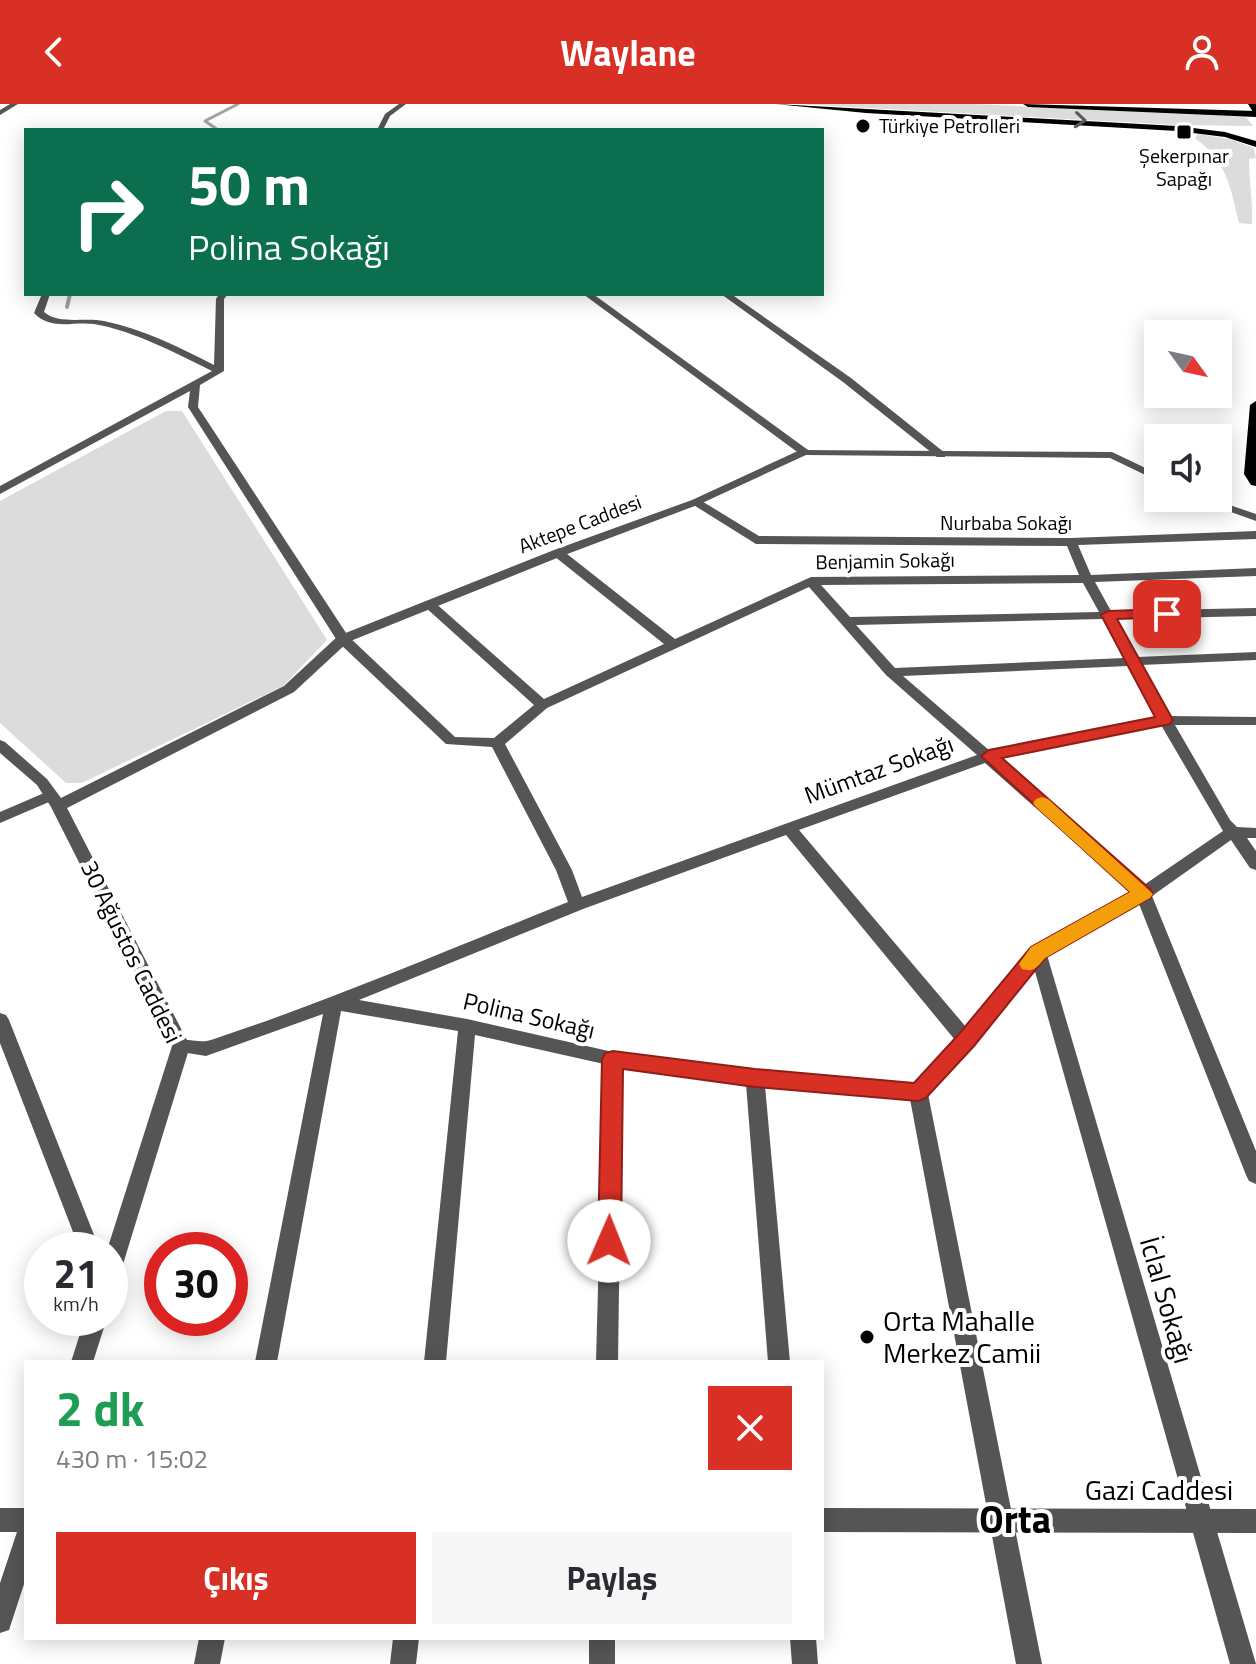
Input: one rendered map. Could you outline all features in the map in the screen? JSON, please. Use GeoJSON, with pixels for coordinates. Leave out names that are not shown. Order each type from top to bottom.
{"type":"FeatureCollection","features":[{"type":"Feature","properties":{"kind":"highway"},"geometry":{"type":"LineString","coordinates":[[1028,104],[1255,109]]}},
{"type":"Feature","properties":{"kind":"highway"},"geometry":{"type":"LineString","coordinates":[[1189,104],[1255,109]]}},
{"type":"Feature","properties":{"kind":"main road"},"geometry":{"type":"LineString","coordinates":[[779,104],[1052,118],[1256,133]]}},
{"type":"Feature","properties":{"kind":"main road"},"geometry":{"type":"LineString","coordinates":[[1178,129],[1226,135],[1256,144]]}},
{"type":"Feature","properties":{"kind":"main road"},"geometry":{"type":"LineString","coordinates":[[1256,405],[1251,474],[1256,482]]}},
{"type":"Feature","properties":{"kind":"street"},"geometry":{"type":"LineString","coordinates":[[0,113],[15,104]]}},
{"type":"Feature","properties":{"kind":"street"},"geometry":{"type":"LineString","coordinates":[[381,128],[387,115],[403,104]]}},
{"type":"Feature","properties":{"kind":"street"},"geometry":{"type":"LineString","coordinates":[[45,296],[39,313],[42,318],[59,323],[91,320],[165,345],[219,371]]}},
{"type":"Feature","properties":{"kind":"street"},"geometry":{"type":"LineString","coordinates":[[219,371],[222,296]]}},
{"type":"Feature","properties":{"kind":"street"},"geometry":{"type":"LineString","coordinates":[[590,296],[804,452]]}},
{"type":"Feature","properties":{"kind":"street"},"geometry":{"type":"LineString","coordinates":[[728,296],[847,380],[941,455]]}},
{"type":"Feature","properties":{"kind":"street"},"geometry":{"type":"LineString","coordinates":[[0,491],[219,371]]}},
{"type":"Feature","properties":{"kind":"street"},"geometry":{"type":"LineString","coordinates":[[196,386],[193,407],[343,639],[451,741],[497,743],[564,870],[577,905]]}},
{"type":"Feature","properties":{"kind":"street","name":"Aktepe Caddesi"},"geometry":{"type":"LineString","coordinates":[[0,818],[55,800],[289,689],[343,639],[696,502],[804,452],[1112,455],[1144,471]]}},
{"type":"Feature","properties":{"kind":"street","name":"Nurbaba Sokağı"},"geometry":{"type":"LineString","coordinates":[[696,502],[756,540],[1071,542],[1256,535]]}},
{"type":"Feature","properties":{"kind":"street"},"geometry":{"type":"LineString","coordinates":[[1232,510],[1256,518]]}},
{"type":"Feature","properties":{"kind":"street"},"geometry":{"type":"LineString","coordinates":[[1071,542],[1087,579],[1165,720],[1232,832],[1245,845],[1256,864]]}},
{"type":"Feature","properties":{"kind":"street"},"geometry":{"type":"LineString","coordinates":[[558,553],[674,645]]}},
{"type":"Feature","properties":{"kind":"street","name":"Benjamin Sokağı"},"geometry":{"type":"LineString","coordinates":[[497,743],[542,705],[811,581],[1087,579],[1256,572]]}},
{"type":"Feature","properties":{"kind":"street"},"geometry":{"type":"LineString","coordinates":[[811,581],[891,672],[1143,894],[1256,1175]]}},
{"type":"Feature","properties":{"kind":"street"},"geometry":{"type":"LineString","coordinates":[[429,604],[542,705]]}},
{"type":"Feature","properties":{"kind":"street"},"geometry":{"type":"LineString","coordinates":[[845,621],[1256,612]]}},
{"type":"Feature","properties":{"kind":"street"},"geometry":{"type":"LineString","coordinates":[[891,672],[1256,656]]}},
{"type":"Feature","properties":{"kind":"street","name":"Mümtaz Sokağı"},"geometry":{"type":"LineString","coordinates":[[334,1003],[577,905],[989,756],[1165,720],[1256,721]]}},
{"type":"Feature","properties":{"kind":"street","name":"30 Ağustos Caddesi"},"geometry":{"type":"LineString","coordinates":[[0,745],[42,782],[55,800],[181,1046],[123,1232]]}},
{"type":"Feature","properties":{"kind":"street"},"geometry":{"type":"LineString","coordinates":[[789,829],[966,1040]]}},
{"type":"Feature","properties":{"kind":"street"},"geometry":{"type":"LineString","coordinates":[[1029,1664],[918,1092],[966,1040],[1038,952],[1143,894],[1232,832],[1256,833]]}},
{"type":"Feature","properties":{"kind":"street","name":"İclal Sokağı"},"geometry":{"type":"LineString","coordinates":[[1038,952],[1243,1664]]}},
{"type":"Feature","properties":{"kind":"street"},"geometry":{"type":"LineString","coordinates":[[266,1360],[334,1003]]}},
{"type":"Feature","properties":{"kind":"street","name":"Polina Sokağı"},"geometry":{"type":"LineString","coordinates":[[181,1046],[206,1049],[334,1003],[467,1026],[613,1059],[755,1078],[918,1092]]}},
{"type":"Feature","properties":{"kind":"street"},"geometry":{"type":"LineString","coordinates":[[0,1020],[83,1232]]}},
{"type":"Feature","properties":{"kind":"street"},"geometry":{"type":"LineString","coordinates":[[435,1360],[467,1026]]}},
{"type":"Feature","properties":{"kind":"street"},"geometry":{"type":"LineString","coordinates":[[607,1360],[613,1059]]}},
{"type":"Feature","properties":{"kind":"street"},"geometry":{"type":"LineString","coordinates":[[755,1078],[779,1360]]}},
{"type":"Feature","properties":{"kind":"street"},"geometry":{"type":"LineString","coordinates":[[83,1360],[90,1336]]}},
{"type":"Feature","properties":{"kind":"street"},"geometry":{"type":"LineString","coordinates":[[0,1520],[24,1520]]}},
{"type":"Feature","properties":{"kind":"street","name":"Gazi Caddesi"},"geometry":{"type":"LineString","coordinates":[[824,1520],[1256,1521]]}},
{"type":"Feature","properties":{"kind":"street"},"geometry":{"type":"LineString","coordinates":[[0,1621],[24,1546]]}},
{"type":"Feature","properties":{"kind":"street"},"geometry":{"type":"LineString","coordinates":[[207,1664],[212,1640]]}},
{"type":"Feature","properties":{"kind":"street"},"geometry":{"type":"LineString","coordinates":[[403,1664],[406,1640]]}},
{"type":"Feature","properties":{"kind":"street"},"geometry":{"type":"LineString","coordinates":[[602,1640],[602,1664]]}},
{"type":"Feature","properties":{"kind":"street"},"geometry":{"type":"LineString","coordinates":[[803,1640],[805,1664]]}},
{"type":"Feature","properties":{"kind":"shaded area"},"geometry":{"type":"Polygon","coordinates":[[[796,104],[975,104],[1246,117],[1253,126],[1177,125],[796,104]]]}},
{"type":"Feature","properties":{"kind":"shaded area"},"geometry":{"type":"Polygon","coordinates":[[[1198,134],[1230,139],[1254,148],[1256,158],[1249,159],[1252,224],[1239,223],[1226,175],[1214,156],[1195,138],[1198,134]]]}},
{"type":"Feature","properties":{"kind":"shaded area"},"geometry":{"type":"Polygon","coordinates":[[[166,411],[182,411],[327,640],[283,686],[82,783],[66,783],[0,723],[0,501],[166,411]]]}},
{"type":"Feature","properties":{"kind":"waterway"},"geometry":{"type":"LineString","coordinates":[[215,128],[205,121],[238,104]]}},
{"type":"Feature","properties":{"kind":"waterway"},"geometry":{"type":"LineString","coordinates":[[67,307],[70,296]]}},
{"type":"Feature","properties":{"kind":"slow traffic"},"geometry":{"type":"LineString","coordinates":[[1029,964],[1038,952],[1143,894],[1042,803]]}},
{"type":"Feature","properties":{"kind":"place","name":"Türkiye Petrolleri"},"geometry":{"type":"Point","coordinates":[863,126]}},
{"type":"Feature","properties":{"kind":"place","name":"Şekerpınar Sapağı"},"geometry":{"type":"Point","coordinates":[1184,132]}},
{"type":"Feature","properties":{"kind":"place","name":"Orta Mahalle Merkez Camii"},"geometry":{"type":"Point","coordinates":[867,1337]}},
{"type":"Feature","properties":{"kind":"district","name":"Orta"},"geometry":{"type":"Point","coordinates":[1015,1520]}},
{"type":"Feature","properties":{"kind":"route"},"geometry":{"type":"LineString","coordinates":[[609,1241],[613,1059],[755,1078],[918,1092],[966,1040],[1038,952],[1143,894],[989,756],[1165,720],[1108,615],[1167,614]]}}]}
